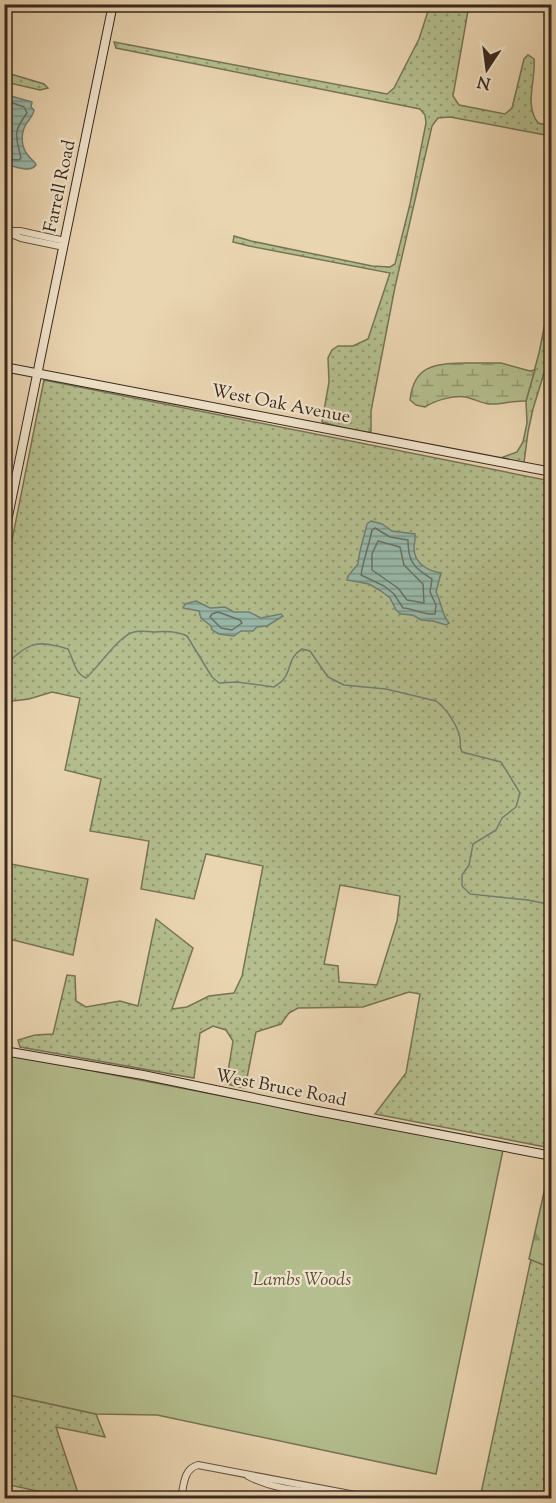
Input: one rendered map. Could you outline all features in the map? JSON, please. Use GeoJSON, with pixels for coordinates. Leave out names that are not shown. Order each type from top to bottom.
{"type":"FeatureCollection","features":[{"type":"Feature","properties":{"kind":"street","name":"Farrell Road"},"geometry":{"type":"LineString","coordinates":[[4,536],[113,4]]}},
{"type":"Feature","properties":{"kind":"street"},"geometry":{"type":"LineString","coordinates":[[4,239],[5,231],[20,231],[64,244]]}},
{"type":"Feature","properties":{"kind":"street","name":"West Oak Avenue"},"geometry":{"type":"LineString","coordinates":[[4,367],[552,472]]}},
{"type":"Feature","properties":{"kind":"street","name":"West Bruce Road"},"geometry":{"type":"LineString","coordinates":[[4,1051],[143,1075],[552,1156]]}},
{"type":"Feature","properties":{"kind":"street"},"geometry":{"type":"LineString","coordinates":[[181,1498],[186,1475],[192,1466],[205,1466],[242,1473],[261,1483],[305,1492],[331,1491],[371,1498]]}},
{"type":"Feature","properties":{"kind":"green space"},"geometry":{"type":"Polygon","coordinates":[[[430,5],[464,5],[468,11],[453,96],[459,105],[505,114],[512,108],[524,59],[528,55],[534,59],[531,100],[534,116],[538,123],[551,126],[551,136],[450,117],[438,118],[432,126],[395,287],[371,411],[371,431],[365,434],[322,422],[329,382],[328,358],[332,350],[338,346],[353,346],[368,339],[390,273],[249,246],[233,242],[234,236],[372,266],[390,267],[395,264],[410,204],[426,123],[425,115],[420,109],[116,48],[114,42],[387,94],[394,88],[419,39],[430,5]]]}},
{"type":"Feature","properties":{"kind":"green space"},"geometry":{"type":"Polygon","coordinates":[[[4,72],[44,84],[48,88],[40,90],[5,82],[4,72]]]}},
{"type":"Feature","properties":{"kind":"green space"},"geometry":{"type":"Polygon","coordinates":[[[551,293],[551,318],[546,346],[548,360],[533,409],[524,463],[506,460],[503,457],[517,452],[523,442],[527,423],[526,401],[539,353],[551,293]]]}},
{"type":"Feature","properties":{"kind":"green space"},"geometry":{"type":"Polygon","coordinates":[[[466,363],[501,363],[530,371],[535,370],[526,401],[489,404],[466,397],[456,397],[440,400],[425,407],[416,405],[410,400],[416,379],[428,368],[466,363]]]}},
{"type":"Feature","properties":{"kind":"green space"},"geometry":{"type":"Polygon","coordinates":[[[44,380],[551,481],[551,1148],[375,1114],[406,1073],[420,994],[409,992],[363,1007],[298,1008],[289,1013],[281,1024],[256,1032],[245,1088],[226,1084],[233,1041],[226,1030],[213,1026],[200,1033],[194,1078],[20,1047],[18,1040],[35,1035],[53,1034],[67,975],[75,976],[76,1001],[86,1007],[120,1001],[138,1006],[156,919],[193,948],[172,1009],[187,1007],[209,996],[234,993],[242,976],[263,866],[206,854],[194,899],[141,889],[149,841],[90,831],[101,779],[65,770],[80,698],[52,692],[29,699],[5,702],[5,575],[44,380]],[[340,885],[324,964],[338,966],[339,982],[377,985],[397,921],[400,896],[340,885]]]}},
{"type":"Feature","properties":{"kind":"green space"},"geometry":{"type":"Polygon","coordinates":[[[11,864],[88,879],[73,955],[5,938],[5,899],[11,864]]]}},
{"type":"Feature","properties":{"kind":"green space","name":"Lambs Woods"},"geometry":{"type":"Polygon","coordinates":[[[5,1054],[503,1150],[436,1474],[157,1415],[96,1414],[5,1394],[5,1054]]]}},
{"type":"Feature","properties":{"kind":"green space"},"geometry":{"type":"Polygon","coordinates":[[[551,1161],[552,1268],[529,1259],[551,1161]]]}},
{"type":"Feature","properties":{"kind":"green space"},"geometry":{"type":"Polygon","coordinates":[[[531,1259],[551,1268],[551,1498],[480,1498],[531,1259]]]}},
{"type":"Feature","properties":{"kind":"green space"},"geometry":{"type":"Polygon","coordinates":[[[5,1394],[96,1414],[105,1437],[56,1427],[77,1490],[76,1498],[51,1498],[51,1494],[5,1484],[5,1394]]]}},
{"type":"Feature","properties":{"kind":"water"},"geometry":{"type":"Polygon","coordinates":[[[4,94],[32,102],[31,107],[34,110],[24,129],[22,140],[25,151],[36,165],[33,168],[5,165],[4,94]]]}},
{"type":"Feature","properties":{"kind":"water"},"geometry":{"type":"Polygon","coordinates":[[[371,521],[382,524],[392,531],[415,534],[414,548],[419,562],[441,573],[436,592],[444,616],[449,623],[446,625],[421,620],[413,615],[401,614],[396,610],[390,598],[381,591],[369,584],[347,580],[358,564],[367,524],[371,521]]]}},
{"type":"Feature","properties":{"kind":"water"},"geometry":{"type":"Polygon","coordinates":[[[196,601],[210,608],[225,607],[234,612],[249,612],[261,618],[281,614],[283,616],[253,631],[241,631],[234,636],[219,634],[201,618],[199,611],[183,608],[185,604],[196,601]]]}},
{"type":"Feature","properties":{"kind":"waterway"},"geometry":{"type":"LineString","coordinates":[[4,666],[27,648],[33,645],[48,644],[68,649],[77,670],[86,678],[115,645],[128,635],[139,631],[171,632],[187,636],[212,677],[219,683],[237,682],[274,687],[283,680],[294,656],[302,649],[310,651],[328,677],[344,685],[386,689],[436,701],[454,723],[459,733],[462,752],[501,762],[520,793],[516,807],[502,818],[496,830],[473,844],[469,865],[462,875],[462,886],[470,894],[552,905]]}}]}
